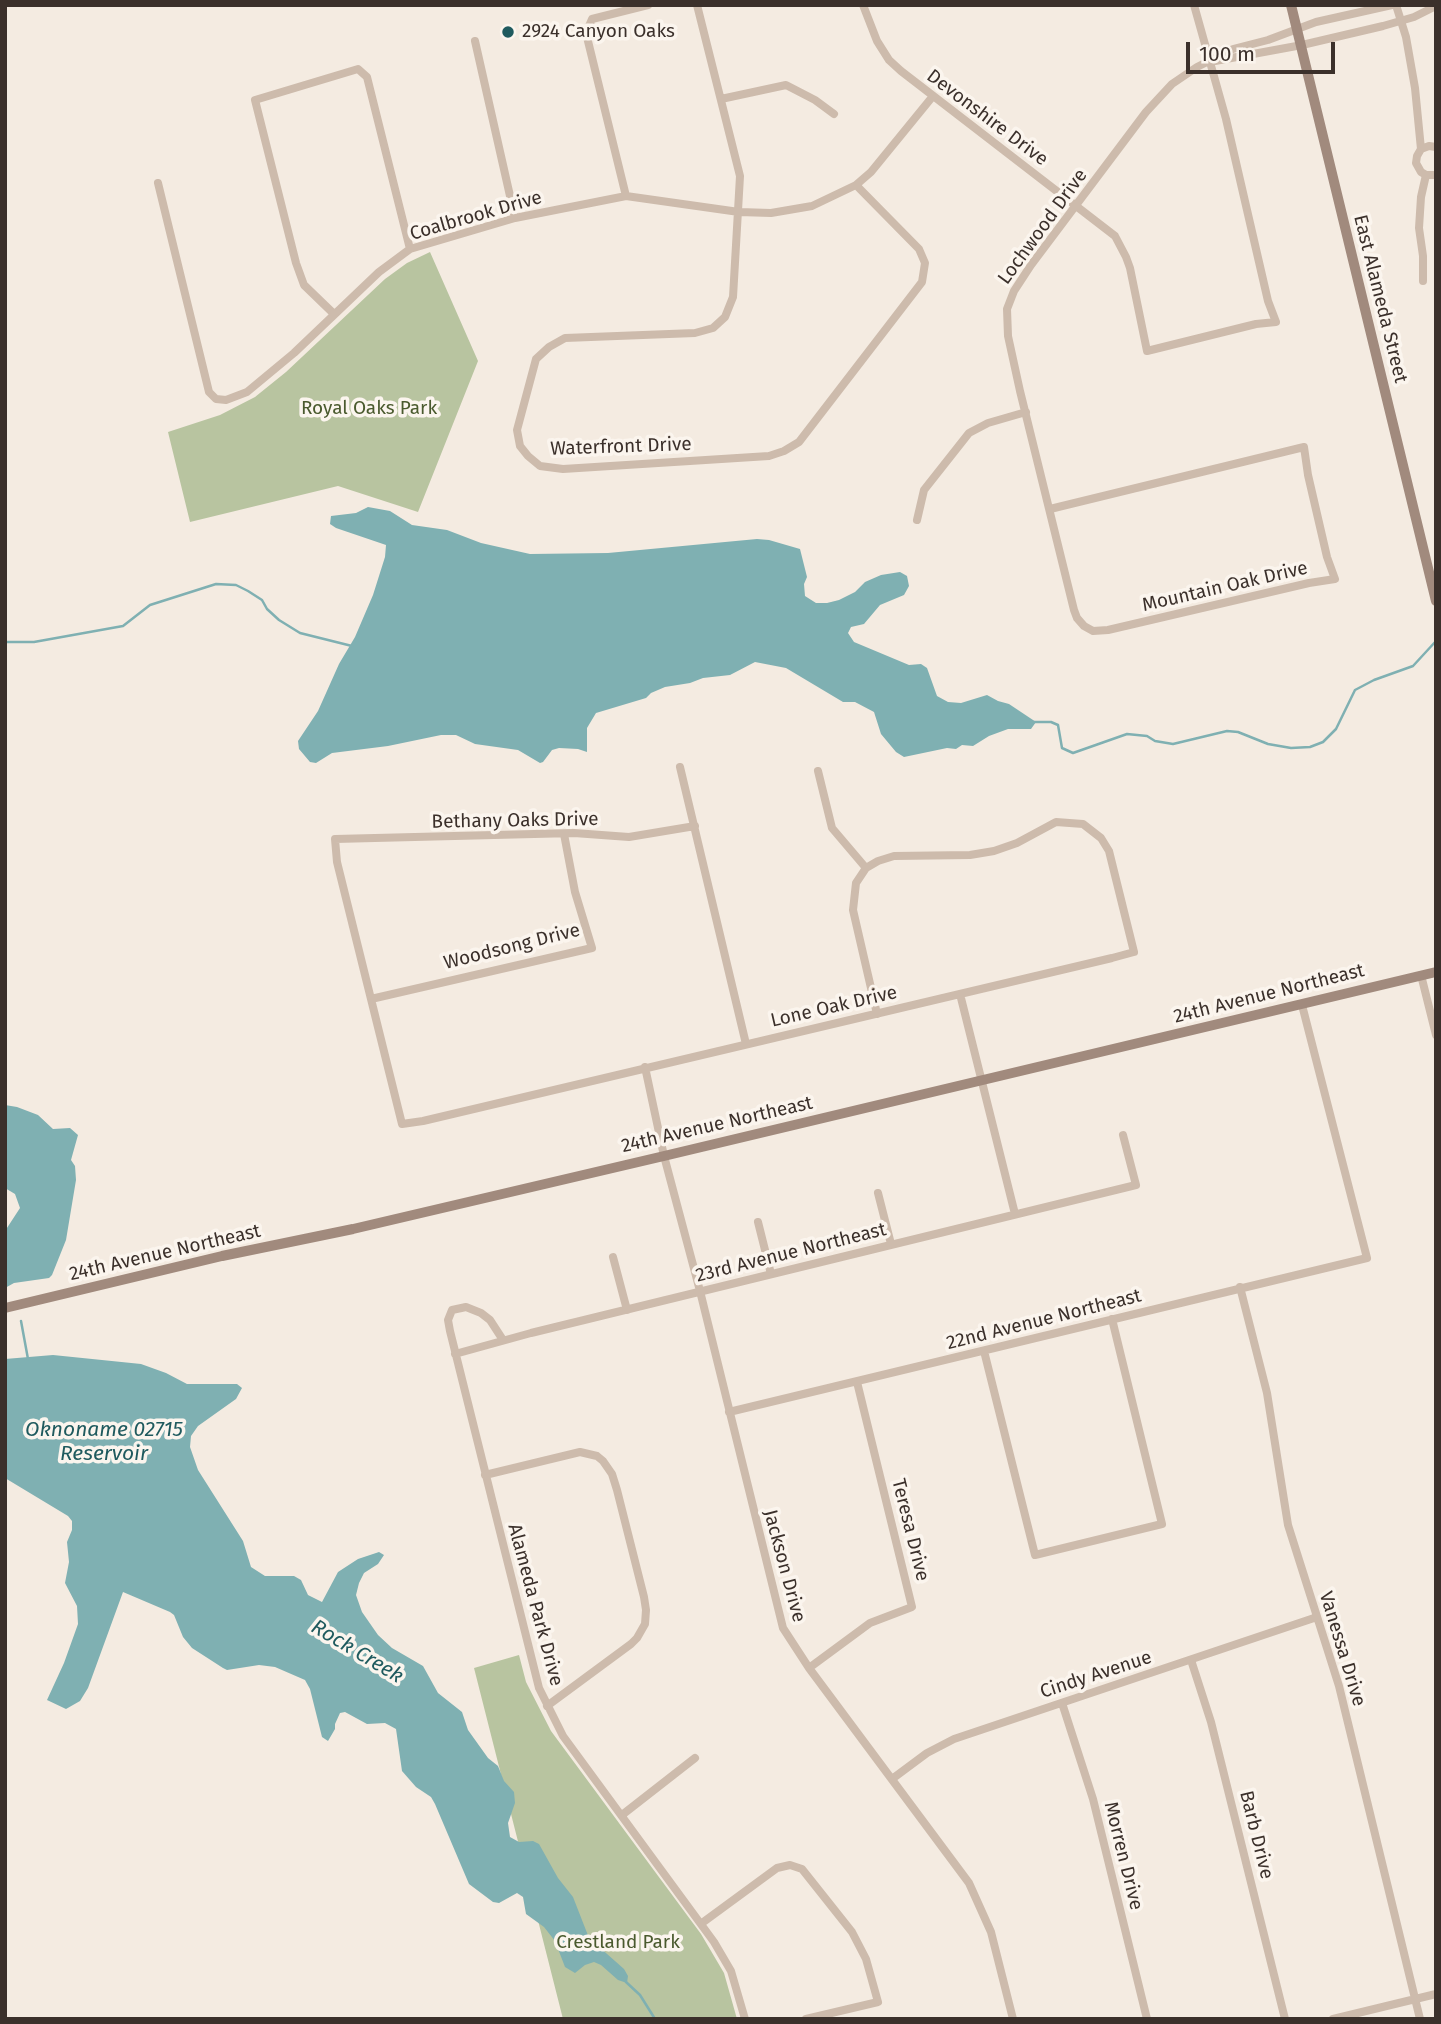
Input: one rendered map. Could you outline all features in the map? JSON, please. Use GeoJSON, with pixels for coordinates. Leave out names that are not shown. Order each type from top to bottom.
{"type":"FeatureCollection","features":[{"type":"Feature","properties":{"kind":"street"},"geometry":{"type":"LineString","coordinates":[[626,196],[586,33],[592,19],[648,5]]}},
{"type":"Feature","properties":{"kind":"street"},"geometry":{"type":"LineString","coordinates":[[697,5],[740,176],[739,212]]}},
{"type":"Feature","properties":{"kind":"street","name":"Devonshire Drive"},"geometry":{"type":"LineString","coordinates":[[863,5],[872,33],[889,60],[912,82],[1115,236],[1126,257],[1147,351],[1256,324],[1276,322],[1268,301],[1210,61]]}},
{"type":"Feature","properties":{"kind":"street"},"geometry":{"type":"LineString","coordinates":[[1194,5],[1210,61]]}},
{"type":"Feature","properties":{"kind":"street","name":"East Alameda Street"},"geometry":{"type":"LineString","coordinates":[[1291,5],[1296,46],[1435,585],[1436,601]]}},
{"type":"Feature","properties":{"kind":"street"},"geometry":{"type":"LineString","coordinates":[[1394,5],[1401,20],[1415,88],[1421,149],[1416,163],[1421,172],[1431,175],[1421,197],[1419,228],[1423,281]]}},
{"type":"Feature","properties":{"kind":"street","name":"Lochwood Drive"},"geometry":{"type":"LineString","coordinates":[[1077,618],[1008,336],[1007,309],[1014,291],[1162,93],[1186,73],[1233,49],[1316,22],[1394,5]]}},
{"type":"Feature","properties":{"kind":"street","name":"Lochwood Drive"},"geometry":{"type":"LineString","coordinates":[[1210,61],[1296,46],[1414,17],[1436,6]]}},
{"type":"Feature","properties":{"kind":"street"},"geometry":{"type":"LineString","coordinates":[[475,41],[515,218]]}},
{"type":"Feature","properties":{"kind":"street"},"geometry":{"type":"LineString","coordinates":[[334,314],[304,285],[296,263],[255,100],[358,69],[367,77],[410,249]]}},
{"type":"Feature","properties":{"kind":"street"},"geometry":{"type":"LineString","coordinates":[[721,99],[786,85],[815,100],[834,114]]}},
{"type":"Feature","properties":{"kind":"street","name":"Coalbrook Drive"},"geometry":{"type":"LineString","coordinates":[[158,183],[209,392],[216,399],[226,400],[247,391],[294,353],[379,272],[410,249],[515,218],[626,196],[739,212],[771,213],[812,206],[856,185],[872,172],[933,96]]}},
{"type":"Feature","properties":{"kind":"street"},"geometry":{"type":"LineString","coordinates":[[1421,149],[1436,147]]}},
{"type":"Feature","properties":{"kind":"street","name":"Waterfront Drive"},"geometry":{"type":"LineString","coordinates":[[739,212],[733,297],[725,317],[713,328],[695,333],[565,338],[536,359],[517,430],[520,446],[540,466],[563,469],[769,456],[799,442],[922,282],[925,263],[919,249],[856,185]]}},
{"type":"Feature","properties":{"kind":"street"},"geometry":{"type":"LineString","coordinates":[[916,520],[925,490],[969,433],[988,423],[1026,412]]}},
{"type":"Feature","properties":{"kind":"street","name":"Mountain Oak Drive"},"geometry":{"type":"LineString","coordinates":[[1050,509],[1304,447],[1327,557],[1335,579],[1108,630],[1088,630],[1077,618]]}},
{"type":"Feature","properties":{"kind":"street"},"geometry":{"type":"LineString","coordinates":[[680,767],[746,1044]]}},
{"type":"Feature","properties":{"kind":"street"},"geometry":{"type":"LineString","coordinates":[[818,771],[832,828],[866,868],[856,883],[853,910],[877,1014]]}},
{"type":"Feature","properties":{"kind":"street","name":"Lone Oak Drive"},"geometry":{"type":"LineString","coordinates":[[371,999],[402,1124],[1135,952],[1109,851],[1101,838],[1083,824],[1056,822],[1017,843],[994,851],[970,855],[894,856],[866,868]]}},
{"type":"Feature","properties":{"kind":"street","name":"Bethany Oaks Drive"},"geometry":{"type":"LineString","coordinates":[[371,999],[337,862],[335,839],[564,834],[629,837],[695,826]]}},
{"type":"Feature","properties":{"kind":"street","name":"Woodsong Drive"},"geometry":{"type":"LineString","coordinates":[[371,999],[592,948],[575,892],[564,834]]}},
{"type":"Feature","properties":{"kind":"street","name":"24th Avenue Northeast"},"geometry":{"type":"LineString","coordinates":[[5,1308],[664,1156],[1436,972]]}},
{"type":"Feature","properties":{"kind":"street"},"geometry":{"type":"LineString","coordinates":[[1420,975],[1436,1035]]}},
{"type":"Feature","properties":{"kind":"street"},"geometry":{"type":"LineString","coordinates":[[960,994],[1015,1214]]}},
{"type":"Feature","properties":{"kind":"street","name":"22nd Avenue Northeast"},"geometry":{"type":"LineString","coordinates":[[729,1412],[1367,1258],[1302,1004]]}},
{"type":"Feature","properties":{"kind":"street","name":"Jackson Drive"},"geometry":{"type":"LineString","coordinates":[[645,1068],[664,1156],[701,1292],[780,1617],[789,1638],[809,1668],[977,1896],[991,1932],[1013,2019]]}},
{"type":"Feature","properties":{"kind":"street","name":"23rd Avenue Northeast"},"geometry":{"type":"LineString","coordinates":[[455,1354],[1136,1185],[1123,1135]]}},
{"type":"Feature","properties":{"kind":"street"},"geometry":{"type":"LineString","coordinates":[[878,1193],[891,1244]]}},
{"type":"Feature","properties":{"kind":"street"},"geometry":{"type":"LineString","coordinates":[[758,1222],[771,1274]]}},
{"type":"Feature","properties":{"kind":"street"},"geometry":{"type":"LineString","coordinates":[[613,1257],[627,1310]]}},
{"type":"Feature","properties":{"kind":"street","name":"Vanessa Drive"},"geometry":{"type":"LineString","coordinates":[[1240,1287],[1267,1393],[1288,1525],[1339,1686],[1420,2019]]}},
{"type":"Feature","properties":{"kind":"street","name":"Alameda Park Drive"},"geometry":{"type":"LineString","coordinates":[[503,1340],[490,1320],[481,1313],[466,1307],[452,1310],[448,1320],[455,1354],[534,1674],[563,1736],[702,1923],[731,1970],[745,2019]]}},
{"type":"Feature","properties":{"kind":"street"},"geometry":{"type":"LineString","coordinates":[[984,1351],[1035,1555],[1162,1524],[1112,1319]]}},
{"type":"Feature","properties":{"kind":"street","name":"Teresa Drive"},"geometry":{"type":"LineString","coordinates":[[809,1668],[870,1623],[912,1607],[857,1382]]}},
{"type":"Feature","properties":{"kind":"street"},"geometry":{"type":"LineString","coordinates":[[485,1475],[580,1452],[597,1456],[609,1467],[617,1490],[644,1597],[645,1624],[631,1644],[547,1706]]}},
{"type":"Feature","properties":{"kind":"street","name":"Cindy Avenue"},"geometry":{"type":"LineString","coordinates":[[892,1779],[939,1746],[1317,1617]]}},
{"type":"Feature","properties":{"kind":"street","name":"Barb Drive"},"geometry":{"type":"LineString","coordinates":[[1191,1660],[1211,1722],[1285,2019]]}},
{"type":"Feature","properties":{"kind":"street","name":"Morren Drive"},"geometry":{"type":"LineString","coordinates":[[1062,1703],[1087,1777],[1147,2019]]}},
{"type":"Feature","properties":{"kind":"street"},"geometry":{"type":"LineString","coordinates":[[622,1815],[695,1758]]}},
{"type":"Feature","properties":{"kind":"street"},"geometry":{"type":"LineString","coordinates":[[702,1923],[783,1865],[795,1865],[802,1869],[852,1932],[866,1959],[878,2002],[806,2019]]}},
{"type":"Feature","properties":{"kind":"street"},"geometry":{"type":"LineString","coordinates":[[1333,2019],[1436,1994]]}},
{"type":"Feature","properties":{"kind":"green space","name":"Royal Oaks Park"},"geometry":{"type":"Polygon","coordinates":[[[430,252],[478,361],[418,512],[338,486],[190,522],[168,432],[220,415],[255,397],[286,372],[385,279],[407,263],[430,252]]]}},
{"type":"Feature","properties":{"kind":"green space","name":"Crestland Park"},"geometry":{"type":"Polygon","coordinates":[[[519,1655],[526,1682],[551,1731],[701,1934],[724,1973],[737,2019],[563,2019],[474,1668],[519,1655]]]}},
{"type":"Feature","properties":{"kind":"water"},"geometry":{"type":"Polygon","coordinates":[[[368,507],[390,511],[412,525],[447,530],[481,543],[530,554],[608,553],[769,540],[800,549],[807,577],[804,584],[805,596],[816,603],[839,600],[855,592],[865,582],[881,575],[900,572],[907,576],[909,586],[904,595],[880,605],[864,624],[851,627],[848,633],[854,642],[909,665],[921,664],[927,668],[937,696],[948,702],[961,703],[987,695],[1009,704],[1036,722],[1031,729],[1008,729],[973,746],[962,745],[956,749],[947,748],[904,757],[896,752],[881,734],[874,712],[855,702],[843,702],[786,668],[755,662],[730,675],[665,687],[646,698],[596,713],[587,728],[587,752],[559,748],[552,750],[540,763],[518,750],[475,744],[456,735],[441,735],[388,746],[332,753],[316,763],[310,762],[299,749],[298,741],[318,711],[339,664],[355,637],[373,595],[385,557],[386,545],[336,528],[330,524],[331,516],[356,513],[368,507]]]}},
{"type":"Feature","properties":{"kind":"water"},"geometry":{"type":"Polygon","coordinates":[[[5,1105],[38,1115],[53,1129],[70,1128],[78,1135],[71,1160],[75,1166],[76,1180],[66,1240],[52,1275],[49,1278],[14,1283],[5,1288],[5,1231],[20,1208],[15,1194],[5,1188],[5,1105]]]}},
{"type":"Feature","properties":{"kind":"water","name":"Oknoname 02715 Reservoir"},"geometry":{"type":"Polygon","coordinates":[[[53,1355],[141,1364],[187,1384],[237,1384],[242,1388],[236,1399],[198,1426],[191,1436],[190,1447],[198,1470],[243,1541],[251,1567],[265,1576],[294,1576],[301,1580],[308,1595],[322,1602],[338,1572],[358,1559],[379,1552],[384,1555],[378,1564],[364,1573],[359,1583],[356,1595],[362,1612],[378,1635],[392,1648],[423,1666],[438,1693],[462,1712],[468,1730],[488,1758],[498,1766],[504,1781],[514,1792],[515,1803],[508,1823],[510,1837],[519,1842],[533,1841],[539,1844],[558,1878],[573,1897],[589,1938],[624,1969],[628,1976],[627,1983],[618,1980],[594,1962],[575,1973],[565,1967],[555,1941],[544,1927],[526,1914],[523,1897],[517,1893],[499,1903],[493,1902],[469,1884],[431,1797],[416,1787],[402,1771],[396,1729],[385,1723],[367,1724],[345,1712],[340,1713],[328,1741],[322,1737],[310,1689],[305,1680],[275,1667],[259,1665],[227,1670],[223,1668],[192,1648],[170,1612],[123,1592],[88,1688],[80,1701],[66,1709],[47,1700],[78,1624],[77,1606],[65,1583],[69,1562],[67,1542],[72,1521],[5,1478],[5,1359],[53,1355]]]}},
{"type":"Feature","properties":{"kind":"waterway"},"geometry":{"type":"LineString","coordinates":[[5,642],[34,642],[123,626],[150,605],[216,584],[236,585],[248,591],[262,600],[279,620],[300,633],[352,646]]}},
{"type":"Feature","properties":{"kind":"waterway"},"geometry":{"type":"LineString","coordinates":[[1032,722],[1051,722],[1058,725],[1062,748],[1073,753],[1127,734],[1147,736],[1155,741],[1173,744],[1227,731],[1238,732],[1268,744],[1291,748],[1310,747],[1323,742],[1336,729],[1355,690],[1413,666],[1436,641]]}},
{"type":"Feature","properties":{"kind":"waterway","name":"Rock Creek"},"geometry":{"type":"LineString","coordinates":[[21,1321],[28,1359]]}},
{"type":"Feature","properties":{"kind":"waterway","name":"Rock Creek"},"geometry":{"type":"LineString","coordinates":[[626,1982],[640,1995],[655,2019]]}},
{"type":"Feature","properties":{"kind":"place","name":"2924 Canyon Oaks"},"geometry":{"type":"Point","coordinates":[508,32]}}]}
